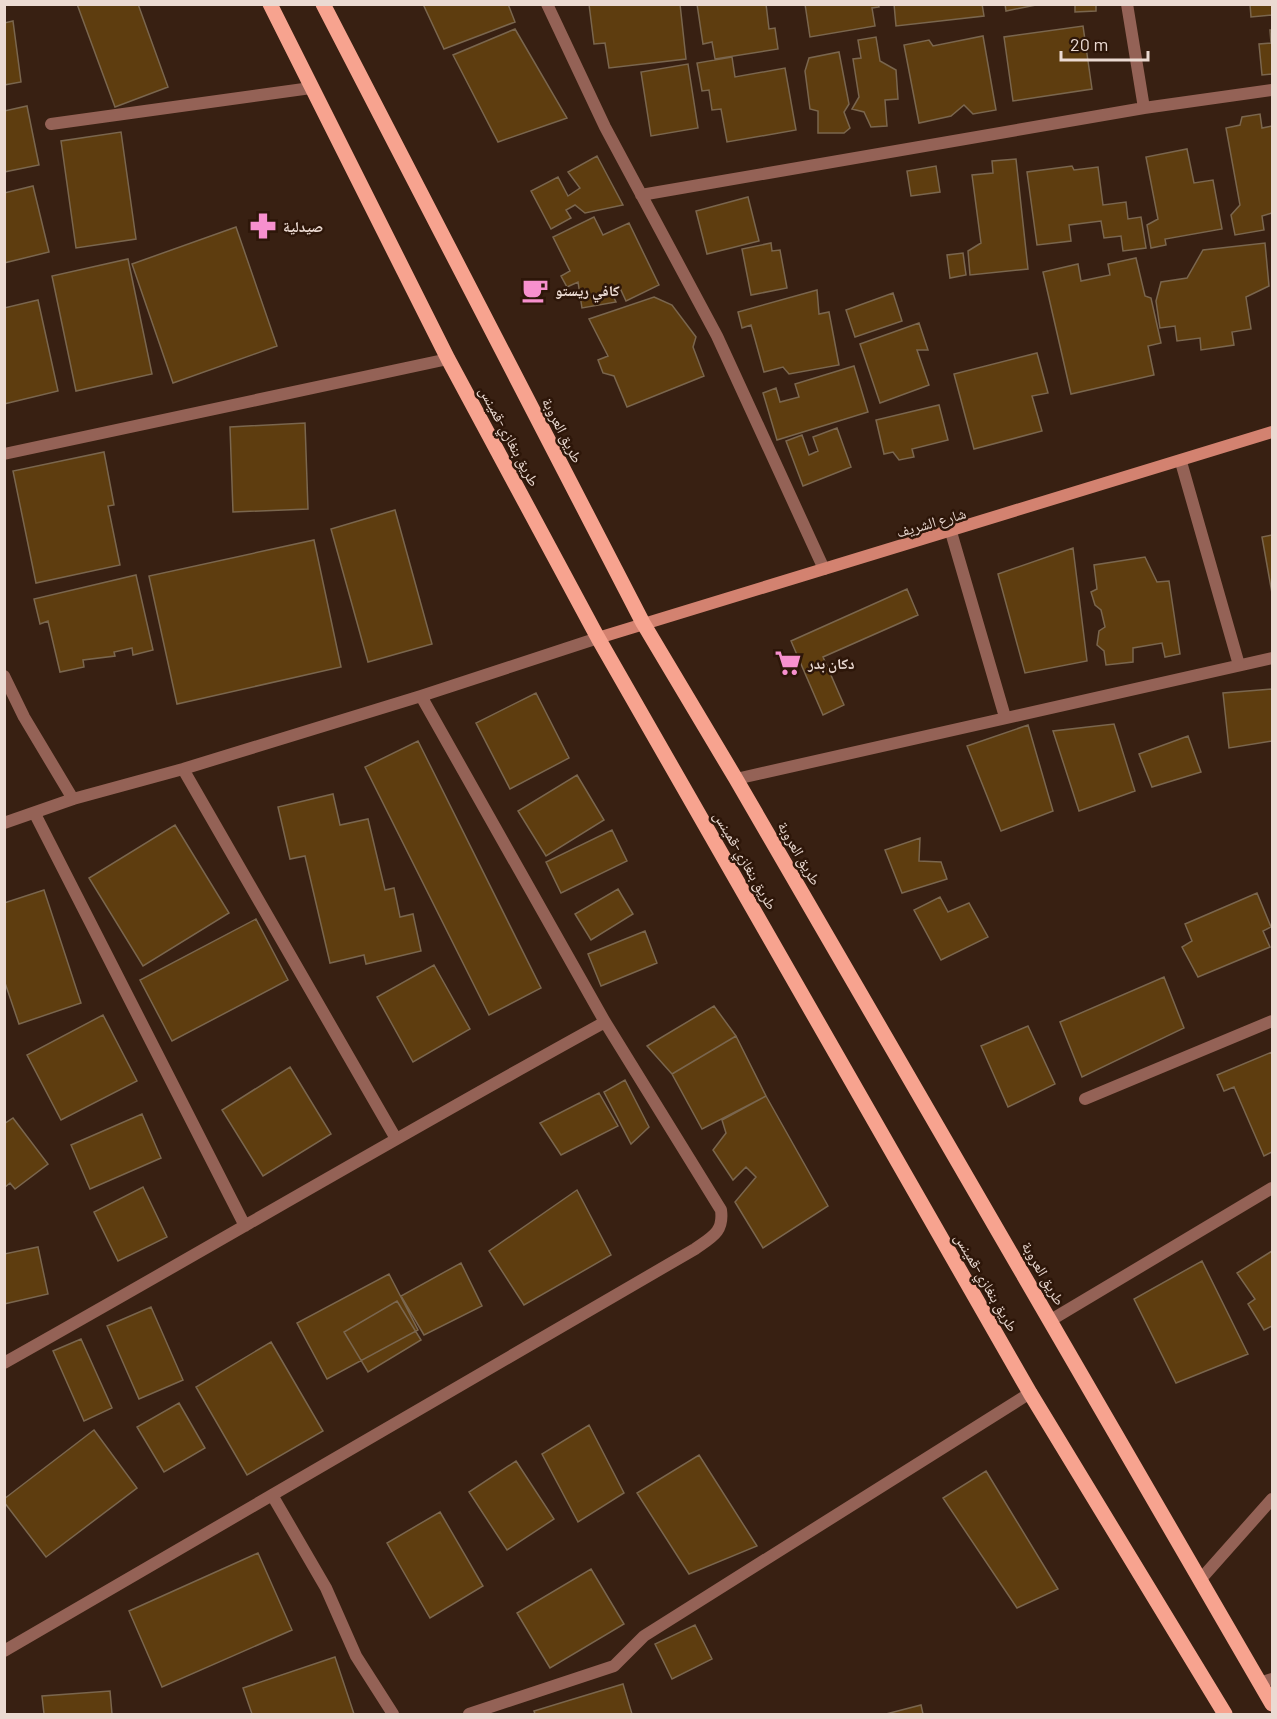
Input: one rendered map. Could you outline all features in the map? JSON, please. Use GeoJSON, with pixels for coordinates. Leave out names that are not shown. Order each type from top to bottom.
{"type":"FeatureCollection","features":[{"type":"Feature","properties":{"kind":"main road","name":"طريق بنغازي-قمينس"},"geometry":{"type":"LineString","coordinates":[[270,4],[448,359],[597,638],[1030,1393],[1226,1714]]}},
{"type":"Feature","properties":{"kind":"main road","name":"طريق العروبة"},"geometry":{"type":"LineString","coordinates":[[323,4],[643,623],[1051,1320],[1200,1580],[1266,1681],[1272,1704]]}},
{"type":"Feature","properties":{"kind":"main road","name":"شارع الشريف"},"geometry":{"type":"LineString","coordinates":[[597,638],[1181,462],[1272,432]]}},
{"type":"Feature","properties":{"kind":"street"},"geometry":{"type":"LineString","coordinates":[[547,4],[605,127],[717,336],[825,568]]}},
{"type":"Feature","properties":{"kind":"street"},"geometry":{"type":"LineString","coordinates":[[1127,4],[1144,108]]}},
{"type":"Feature","properties":{"kind":"street"},"geometry":{"type":"LineString","coordinates":[[51,124],[311,88]]}},
{"type":"Feature","properties":{"kind":"street"},"geometry":{"type":"LineString","coordinates":[[641,195],[1144,108],[1272,90]]}},
{"type":"Feature","properties":{"kind":"street"},"geometry":{"type":"LineString","coordinates":[[4,454],[448,359]]}},
{"type":"Feature","properties":{"kind":"street"},"geometry":{"type":"LineString","coordinates":[[1181,462],[1239,665]]}},
{"type":"Feature","properties":{"kind":"street"},"geometry":{"type":"LineString","coordinates":[[951,532],[1005,717]]}},
{"type":"Feature","properties":{"kind":"street"},"geometry":{"type":"LineString","coordinates":[[4,823],[73,799],[183,769],[421,696],[597,638]]}},
{"type":"Feature","properties":{"kind":"street"},"geometry":{"type":"LineString","coordinates":[[736,779],[1272,658]]}},
{"type":"Feature","properties":{"kind":"street"},"geometry":{"type":"LineString","coordinates":[[4,676],[24,717],[73,799]]}},
{"type":"Feature","properties":{"kind":"street"},"geometry":{"type":"LineString","coordinates":[[4,1650],[695,1249],[718,1233],[723,1223],[721,1210],[604,1022],[421,696]]}},
{"type":"Feature","properties":{"kind":"street"},"geometry":{"type":"LineString","coordinates":[[183,769],[395,1137]]}},
{"type":"Feature","properties":{"kind":"street"},"geometry":{"type":"LineString","coordinates":[[34,814],[246,1226]]}},
{"type":"Feature","properties":{"kind":"street"},"geometry":{"type":"LineString","coordinates":[[1085,1099],[1272,1021]]}},
{"type":"Feature","properties":{"kind":"street"},"geometry":{"type":"LineString","coordinates":[[4,1364],[246,1226],[395,1137],[604,1022]]}},
{"type":"Feature","properties":{"kind":"street"},"geometry":{"type":"LineString","coordinates":[[1051,1320],[1272,1188]]}},
{"type":"Feature","properties":{"kind":"street"},"geometry":{"type":"LineString","coordinates":[[470,1714],[614,1666],[644,1636],[1030,1393]]}},
{"type":"Feature","properties":{"kind":"street"},"geometry":{"type":"LineString","coordinates":[[272,1495],[326,1588],[356,1656],[393,1714]]}},
{"type":"Feature","properties":{"kind":"street"},"geometry":{"type":"LineString","coordinates":[[1200,1580],[1272,1498]]}},
{"type":"Feature","properties":{"kind":"building"},"geometry":{"type":"Polygon","coordinates":[[[77,4],[138,4],[168,87],[115,107],[77,4]]]}},
{"type":"Feature","properties":{"kind":"building"},"geometry":{"type":"Polygon","coordinates":[[[423,4],[508,4],[515,22],[444,49],[423,4]]]}},
{"type":"Feature","properties":{"kind":"building"},"geometry":{"type":"Polygon","coordinates":[[[589,4],[680,4],[686,59],[609,68],[605,43],[594,44],[589,4]]]}},
{"type":"Feature","properties":{"kind":"building"},"geometry":{"type":"Polygon","coordinates":[[[697,4],[766,4],[769,29],[775,28],[778,49],[715,59],[712,42],[703,44],[697,4]]]}},
{"type":"Feature","properties":{"kind":"building"},"geometry":{"type":"Polygon","coordinates":[[[805,4],[878,4],[879,7],[872,8],[875,26],[810,37],[805,4]]]}},
{"type":"Feature","properties":{"kind":"building"},"geometry":{"type":"Polygon","coordinates":[[[894,4],[982,4],[984,16],[896,26],[894,4]]]}},
{"type":"Feature","properties":{"kind":"building"},"geometry":{"type":"Polygon","coordinates":[[[1005,4],[1041,4],[1006,11],[1005,4]]]}},
{"type":"Feature","properties":{"kind":"building"},"geometry":{"type":"Polygon","coordinates":[[[1075,4],[1096,4],[1096,11],[1075,12],[1075,4]]]}},
{"type":"Feature","properties":{"kind":"building"},"geometry":{"type":"Polygon","coordinates":[[[1250,4],[1272,4],[1272,15],[1251,17],[1250,4]]]}},
{"type":"Feature","properties":{"kind":"building"},"geometry":{"type":"Polygon","coordinates":[[[13,21],[21,82],[4,85],[4,23],[13,21]]]}},
{"type":"Feature","properties":{"kind":"building"},"geometry":{"type":"Polygon","coordinates":[[[1083,26],[1092,89],[1013,101],[1004,37],[1083,26]]]}},
{"type":"Feature","properties":{"kind":"building"},"geometry":{"type":"Polygon","coordinates":[[[515,29],[567,118],[498,142],[453,55],[515,29]]]}},
{"type":"Feature","properties":{"kind":"building"},"geometry":{"type":"Polygon","coordinates":[[[1270,30],[1272,30],[1272,74],[1262,75],[1259,44],[1271,43],[1270,30]]]}},
{"type":"Feature","properties":{"kind":"building"},"geometry":{"type":"Polygon","coordinates":[[[983,36],[996,110],[973,114],[964,105],[951,116],[919,123],[904,45],[929,40],[933,46],[983,36]]]}},
{"type":"Feature","properties":{"kind":"building"},"geometry":{"type":"Polygon","coordinates":[[[876,37],[880,61],[896,70],[898,99],[885,100],[887,126],[871,127],[864,112],[852,109],[859,97],[853,59],[861,58],[858,40],[876,37]]]}},
{"type":"Feature","properties":{"kind":"building"},"geometry":{"type":"Polygon","coordinates":[[[839,52],[849,104],[844,112],[850,128],[844,133],[818,133],[818,111],[810,109],[805,71],[809,58],[839,52]]]}},
{"type":"Feature","properties":{"kind":"building"},"geometry":{"type":"Polygon","coordinates":[[[732,57],[735,77],[785,68],[796,130],[727,142],[721,109],[712,110],[709,90],[702,91],[697,63],[732,57]]]}},
{"type":"Feature","properties":{"kind":"building"},"geometry":{"type":"Polygon","coordinates":[[[688,64],[698,128],[651,136],[641,72],[688,64]]]}},
{"type":"Feature","properties":{"kind":"building"},"geometry":{"type":"Polygon","coordinates":[[[27,106],[39,165],[4,172],[4,111],[27,106]]]}},
{"type":"Feature","properties":{"kind":"building"},"geometry":{"type":"Polygon","coordinates":[[[1260,114],[1262,128],[1272,126],[1272,213],[1262,216],[1264,230],[1235,235],[1231,215],[1240,205],[1226,128],[1240,125],[1242,117],[1260,114]]]}},
{"type":"Feature","properties":{"kind":"building"},"geometry":{"type":"Polygon","coordinates":[[[121,132],[136,239],[76,248],[61,141],[121,132]]]}},
{"type":"Feature","properties":{"kind":"building"},"geometry":{"type":"Polygon","coordinates":[[[1187,149],[1194,183],[1213,180],[1222,229],[1165,239],[1166,245],[1151,248],[1147,225],[1158,219],[1146,157],[1187,149]]]}},
{"type":"Feature","properties":{"kind":"building"},"geometry":{"type":"Polygon","coordinates":[[[597,156],[623,205],[585,213],[575,205],[566,210],[571,218],[551,229],[531,191],[558,177],[568,196],[580,188],[568,172],[597,156]]]}},
{"type":"Feature","properties":{"kind":"building"},"geometry":{"type":"Polygon","coordinates":[[[1016,159],[1028,269],[970,275],[968,251],[981,243],[972,175],[993,173],[992,161],[1016,159]]]}},
{"type":"Feature","properties":{"kind":"building"},"geometry":{"type":"Polygon","coordinates":[[[936,166],[940,192],[911,196],[907,171],[936,166]]]}},
{"type":"Feature","properties":{"kind":"building"},"geometry":{"type":"Polygon","coordinates":[[[1072,166],[1074,170],[1098,167],[1103,205],[1126,202],[1128,219],[1141,217],[1146,248],[1123,251],[1121,236],[1104,238],[1101,221],[1069,225],[1071,241],[1037,245],[1027,172],[1072,166]]]}},
{"type":"Feature","properties":{"kind":"building"},"geometry":{"type":"Polygon","coordinates":[[[33,186],[49,252],[4,263],[4,193],[33,186]]]}},
{"type":"Feature","properties":{"kind":"building"},"geometry":{"type":"Polygon","coordinates":[[[748,197],[759,241],[707,254],[696,211],[748,197]]]}},
{"type":"Feature","properties":{"kind":"building"},"geometry":{"type":"Polygon","coordinates":[[[594,217],[603,235],[629,223],[659,285],[626,301],[620,288],[611,292],[616,302],[582,308],[578,282],[567,287],[561,276],[570,271],[553,237],[594,217]]]}},
{"type":"Feature","properties":{"kind":"building"},"geometry":{"type":"Polygon","coordinates":[[[236,227],[277,346],[173,383],[132,264],[236,227]]]}},
{"type":"Feature","properties":{"kind":"building"},"geometry":{"type":"Polygon","coordinates":[[[771,243],[772,251],[780,250],[787,288],[751,295],[742,249],[771,243]]]}},
{"type":"Feature","properties":{"kind":"building"},"geometry":{"type":"Polygon","coordinates":[[[1265,243],[1269,286],[1246,297],[1251,329],[1232,332],[1234,345],[1201,350],[1200,338],[1177,341],[1175,326],[1160,328],[1156,301],[1161,282],[1187,278],[1203,250],[1265,243]]]}},
{"type":"Feature","properties":{"kind":"building"},"geometry":{"type":"Polygon","coordinates":[[[963,253],[966,275],[950,278],[947,255],[963,253]]]}},
{"type":"Feature","properties":{"kind":"building"},"geometry":{"type":"Polygon","coordinates":[[[1136,258],[1145,296],[1151,298],[1161,343],[1148,346],[1154,375],[1071,394],[1043,272],[1078,264],[1081,281],[1110,275],[1108,264],[1136,258]]]}},
{"type":"Feature","properties":{"kind":"building"},"geometry":{"type":"Polygon","coordinates":[[[128,259],[152,374],[76,391],[52,276],[128,259]]]}},
{"type":"Feature","properties":{"kind":"building"},"geometry":{"type":"Polygon","coordinates":[[[817,290],[819,314],[829,312],[839,365],[789,374],[783,367],[764,372],[751,325],[742,328],[738,312],[817,290]]]}},
{"type":"Feature","properties":{"kind":"building"},"geometry":{"type":"Polygon","coordinates":[[[893,293],[902,321],[855,337],[846,310],[893,293]]]}},
{"type":"Feature","properties":{"kind":"building"},"geometry":{"type":"Polygon","coordinates":[[[654,297],[672,305],[696,337],[693,347],[704,376],[627,407],[614,376],[603,373],[598,360],[608,356],[589,319],[654,297]]]}},
{"type":"Feature","properties":{"kind":"building"},"geometry":{"type":"Polygon","coordinates":[[[38,300],[58,391],[4,404],[4,308],[38,300]]]}},
{"type":"Feature","properties":{"kind":"building"},"geometry":{"type":"Polygon","coordinates":[[[919,323],[928,350],[917,350],[929,385],[880,403],[860,344],[919,323]]]}},
{"type":"Feature","properties":{"kind":"building"},"geometry":{"type":"Polygon","coordinates":[[[1037,353],[1048,393],[1032,396],[1042,431],[974,449],[954,374],[1037,353]]]}},
{"type":"Feature","properties":{"kind":"building"},"geometry":{"type":"Polygon","coordinates":[[[854,366],[868,412],[777,440],[763,393],[776,388],[780,402],[799,397],[795,384],[854,366]]]}},
{"type":"Feature","properties":{"kind":"building"},"geometry":{"type":"Polygon","coordinates":[[[939,405],[948,440],[912,449],[914,457],[899,460],[893,452],[884,454],[876,420],[939,405]]]}},
{"type":"Feature","properties":{"kind":"building"},"geometry":{"type":"Polygon","coordinates":[[[305,423],[308,509],[233,512],[230,427],[305,423]]]}},
{"type":"Feature","properties":{"kind":"building"},"geometry":{"type":"Polygon","coordinates":[[[837,428],[851,467],[803,486],[786,441],[802,435],[809,455],[818,451],[813,437],[837,428]]]}},
{"type":"Feature","properties":{"kind":"building"},"geometry":{"type":"Polygon","coordinates":[[[104,452],[114,505],[108,506],[120,565],[36,583],[13,471],[104,452]]]}},
{"type":"Feature","properties":{"kind":"building"},"geometry":{"type":"Polygon","coordinates":[[[395,510],[432,644],[368,662],[331,529],[395,510]]]}},
{"type":"Feature","properties":{"kind":"building"},"geometry":{"type":"Polygon","coordinates":[[[1272,535],[1272,593],[1262,537],[1272,535]]]}},
{"type":"Feature","properties":{"kind":"building"},"geometry":{"type":"Polygon","coordinates":[[[314,540],[341,667],[177,704],[149,576],[314,540]]]}},
{"type":"Feature","properties":{"kind":"building"},"geometry":{"type":"Polygon","coordinates":[[[1073,548],[1087,661],[1025,673],[998,574],[1073,548]]]}},
{"type":"Feature","properties":{"kind":"building"},"geometry":{"type":"Polygon","coordinates":[[[1145,557],[1157,582],[1169,581],[1180,654],[1165,657],[1162,643],[1133,648],[1133,662],[1106,665],[1104,651],[1097,645],[1099,631],[1105,627],[1101,610],[1095,605],[1091,592],[1097,589],[1094,565],[1145,557]]]}},
{"type":"Feature","properties":{"kind":"building"},"geometry":{"type":"Polygon","coordinates":[[[136,575],[153,650],[133,655],[132,648],[114,652],[115,656],[83,660],[84,667],[60,672],[48,621],[40,624],[34,599],[136,575]]]}},
{"type":"Feature","properties":{"kind":"building"},"geometry":{"type":"Polygon","coordinates":[[[907,589],[918,615],[823,657],[844,705],[823,715],[791,641],[907,589]]]}},
{"type":"Feature","properties":{"kind":"building"},"geometry":{"type":"Polygon","coordinates":[[[1272,689],[1272,741],[1229,748],[1223,693],[1272,689]]]}},
{"type":"Feature","properties":{"kind":"building"},"geometry":{"type":"Polygon","coordinates":[[[536,693],[569,758],[510,789],[476,723],[536,693]]]}},
{"type":"Feature","properties":{"kind":"building"},"geometry":{"type":"Polygon","coordinates":[[[1114,724],[1135,791],[1079,811],[1053,731],[1114,724]]]}},
{"type":"Feature","properties":{"kind":"building"},"geometry":{"type":"Polygon","coordinates":[[[1028,725],[1053,811],[1001,831],[967,746],[1028,725]]]}},
{"type":"Feature","properties":{"kind":"building"},"geometry":{"type":"Polygon","coordinates":[[[1188,736],[1201,772],[1152,787],[1139,754],[1188,736]]]}},
{"type":"Feature","properties":{"kind":"building"},"geometry":{"type":"Polygon","coordinates":[[[418,741],[541,988],[489,1015],[365,767],[418,741]]]}},
{"type":"Feature","properties":{"kind":"building"},"geometry":{"type":"Polygon","coordinates":[[[577,775],[604,820],[546,856],[518,811],[577,775]]]}},
{"type":"Feature","properties":{"kind":"building"},"geometry":{"type":"Polygon","coordinates":[[[333,794],[340,825],[368,819],[385,890],[394,888],[400,917],[413,914],[421,951],[366,964],[364,955],[330,963],[305,856],[290,859],[278,807],[333,794]]]}},
{"type":"Feature","properties":{"kind":"building"},"geometry":{"type":"Polygon","coordinates":[[[175,825],[229,913],[143,966],[89,878],[175,825]]]}},
{"type":"Feature","properties":{"kind":"building"},"geometry":{"type":"Polygon","coordinates":[[[612,830],[627,861],[561,893],[546,862],[612,830]]]}},
{"type":"Feature","properties":{"kind":"building"},"geometry":{"type":"Polygon","coordinates":[[[920,838],[919,861],[941,862],[947,879],[902,893],[885,850],[920,838]]]}},
{"type":"Feature","properties":{"kind":"building"},"geometry":{"type":"Polygon","coordinates":[[[618,889],[633,914],[591,940],[575,914],[618,889]]]}},
{"type":"Feature","properties":{"kind":"building"},"geometry":{"type":"Polygon","coordinates":[[[44,890],[81,1003],[19,1024],[4,980],[4,903],[44,890]]]}},
{"type":"Feature","properties":{"kind":"building"},"geometry":{"type":"Polygon","coordinates":[[[1257,893],[1271,927],[1263,931],[1270,947],[1198,977],[1182,947],[1192,941],[1185,924],[1257,893]]]}},
{"type":"Feature","properties":{"kind":"building"},"geometry":{"type":"Polygon","coordinates":[[[940,897],[948,912],[969,903],[988,937],[941,960],[914,910],[940,897]]]}},
{"type":"Feature","properties":{"kind":"building"},"geometry":{"type":"Polygon","coordinates":[[[256,919],[288,980],[172,1041],[140,980],[256,919]]]}},
{"type":"Feature","properties":{"kind":"building"},"geometry":{"type":"Polygon","coordinates":[[[645,931],[657,963],[601,986],[588,954],[645,931]]]}},
{"type":"Feature","properties":{"kind":"building"},"geometry":{"type":"Polygon","coordinates":[[[434,965],[470,1029],[413,1062],[377,997],[434,965]]]}},
{"type":"Feature","properties":{"kind":"building"},"geometry":{"type":"Polygon","coordinates":[[[1164,977],[1184,1028],[1082,1077],[1060,1022],[1164,977]]]}},
{"type":"Feature","properties":{"kind":"building"},"geometry":{"type":"Polygon","coordinates":[[[714,1006],[736,1036],[672,1074],[647,1046],[714,1006]]]}},
{"type":"Feature","properties":{"kind":"building"},"geometry":{"type":"Polygon","coordinates":[[[103,1015],[137,1081],[61,1120],[27,1055],[103,1015]]]}},
{"type":"Feature","properties":{"kind":"building"},"geometry":{"type":"Polygon","coordinates":[[[1028,1026],[1055,1084],[1008,1107],[981,1046],[1028,1026]]]}},
{"type":"Feature","properties":{"kind":"building"},"geometry":{"type":"Polygon","coordinates":[[[736,1036],[766,1096],[702,1129],[672,1074],[736,1036]]]}},
{"type":"Feature","properties":{"kind":"building"},"geometry":{"type":"Polygon","coordinates":[[[1272,1052],[1272,1152],[1264,1156],[1234,1087],[1224,1091],[1217,1075],[1272,1052]]]}},
{"type":"Feature","properties":{"kind":"building"},"geometry":{"type":"Polygon","coordinates":[[[290,1067],[331,1134],[263,1176],[222,1110],[290,1067]]]}},
{"type":"Feature","properties":{"kind":"building"},"geometry":{"type":"Polygon","coordinates":[[[625,1080],[649,1127],[631,1144],[604,1092],[625,1080]]]}},
{"type":"Feature","properties":{"kind":"building"},"geometry":{"type":"Polygon","coordinates":[[[599,1093],[618,1126],[561,1155],[540,1123],[599,1093]]]}},
{"type":"Feature","properties":{"kind":"building"},"geometry":{"type":"Polygon","coordinates":[[[766,1096],[828,1206],[763,1248],[735,1202],[756,1177],[746,1167],[733,1180],[713,1150],[726,1133],[722,1120],[766,1096]]]}},
{"type":"Feature","properties":{"kind":"building"},"geometry":{"type":"Polygon","coordinates":[[[142,1114],[161,1158],[90,1189],[71,1145],[142,1114]]]}},
{"type":"Feature","properties":{"kind":"building"},"geometry":{"type":"Polygon","coordinates":[[[13,1118],[48,1164],[15,1189],[10,1183],[4,1188],[4,1124],[13,1118]]]}},
{"type":"Feature","properties":{"kind":"building"},"geometry":{"type":"Polygon","coordinates":[[[143,1187],[167,1237],[118,1261],[94,1212],[143,1187]]]}},
{"type":"Feature","properties":{"kind":"building"},"geometry":{"type":"Polygon","coordinates":[[[577,1190],[611,1255],[524,1305],[489,1251],[577,1190]]]}},
{"type":"Feature","properties":{"kind":"building"},"geometry":{"type":"Polygon","coordinates":[[[38,1247],[48,1294],[4,1304],[4,1254],[38,1247]]]}},
{"type":"Feature","properties":{"kind":"building"},"geometry":{"type":"Polygon","coordinates":[[[1272,1251],[1272,1326],[1264,1330],[1248,1304],[1255,1299],[1237,1273],[1272,1251]]]}},
{"type":"Feature","properties":{"kind":"building"},"geometry":{"type":"Polygon","coordinates":[[[1202,1261],[1248,1354],[1176,1383],[1134,1299],[1202,1261]]]}},
{"type":"Feature","properties":{"kind":"building"},"geometry":{"type":"Polygon","coordinates":[[[461,1263],[482,1306],[424,1335],[401,1296],[461,1263]]]}},
{"type":"Feature","properties":{"kind":"building"},"geometry":{"type":"Polygon","coordinates":[[[389,1274],[418,1330],[327,1379],[297,1323],[389,1274]]]}},
{"type":"Feature","properties":{"kind":"building"},"geometry":{"type":"Polygon","coordinates":[[[397,1301],[421,1340],[368,1372],[344,1332],[397,1301]]]}},
{"type":"Feature","properties":{"kind":"building"},"geometry":{"type":"Polygon","coordinates":[[[151,1307],[183,1380],[139,1399],[107,1326],[151,1307]]]}},
{"type":"Feature","properties":{"kind":"building"},"geometry":{"type":"Polygon","coordinates":[[[81,1339],[112,1408],[84,1421],[53,1351],[81,1339]]]}},
{"type":"Feature","properties":{"kind":"building"},"geometry":{"type":"Polygon","coordinates":[[[271,1342],[323,1431],[247,1475],[196,1387],[271,1342]]]}},
{"type":"Feature","properties":{"kind":"building"},"geometry":{"type":"Polygon","coordinates":[[[179,1403],[205,1448],[164,1472],[137,1427],[179,1403]]]}},
{"type":"Feature","properties":{"kind":"building"},"geometry":{"type":"Polygon","coordinates":[[[589,1425],[624,1493],[578,1522],[542,1454],[589,1425]]]}},
{"type":"Feature","properties":{"kind":"building"},"geometry":{"type":"Polygon","coordinates":[[[94,1430],[137,1488],[46,1557],[4,1499],[94,1430]]]}},
{"type":"Feature","properties":{"kind":"building"},"geometry":{"type":"Polygon","coordinates":[[[699,1455],[757,1546],[689,1574],[637,1493],[699,1455]]]}},
{"type":"Feature","properties":{"kind":"building"},"geometry":{"type":"Polygon","coordinates":[[[516,1461],[554,1519],[507,1550],[469,1492],[516,1461]]]}},
{"type":"Feature","properties":{"kind":"building"},"geometry":{"type":"Polygon","coordinates":[[[986,1471],[1058,1589],[1017,1608],[943,1498],[986,1471]]]}},
{"type":"Feature","properties":{"kind":"building"},"geometry":{"type":"Polygon","coordinates":[[[440,1512],[483,1586],[430,1618],[387,1543],[440,1512]]]}},
{"type":"Feature","properties":{"kind":"building"},"geometry":{"type":"Polygon","coordinates":[[[258,1553],[292,1630],[162,1687],[129,1611],[258,1553]]]}},
{"type":"Feature","properties":{"kind":"building"},"geometry":{"type":"Polygon","coordinates":[[[591,1569],[624,1624],[550,1668],[517,1613],[591,1569]]]}},
{"type":"Feature","properties":{"kind":"building"},"geometry":{"type":"Polygon","coordinates":[[[695,1625],[712,1659],[672,1679],[655,1644],[695,1625]]]}},
{"type":"Feature","properties":{"kind":"building"},"geometry":{"type":"Polygon","coordinates":[[[335,1657],[354,1714],[252,1714],[243,1688],[335,1657]]]}},
{"type":"Feature","properties":{"kind":"building"},"geometry":{"type":"Polygon","coordinates":[[[623,1684],[632,1714],[535,1714],[534,1711],[623,1684]]]}},
{"type":"Feature","properties":{"kind":"building"},"geometry":{"type":"Polygon","coordinates":[[[110,1691],[112,1714],[44,1714],[42,1696],[110,1691]]]}},
{"type":"Feature","properties":{"kind":"building"},"geometry":{"type":"Polygon","coordinates":[[[921,1705],[923,1714],[886,1714],[921,1705]]]}},
{"type":"Feature","properties":{"kind":"place","name":"صيدلية"},"geometry":{"type":"Point","coordinates":[263,226]}},
{"type":"Feature","properties":{"kind":"place","name":"كافي ريستو"},"geometry":{"type":"Point","coordinates":[535,290]}},
{"type":"Feature","properties":{"kind":"place","name":"دكان بدر"},"geometry":{"type":"Point","coordinates":[788,663]}}]}
